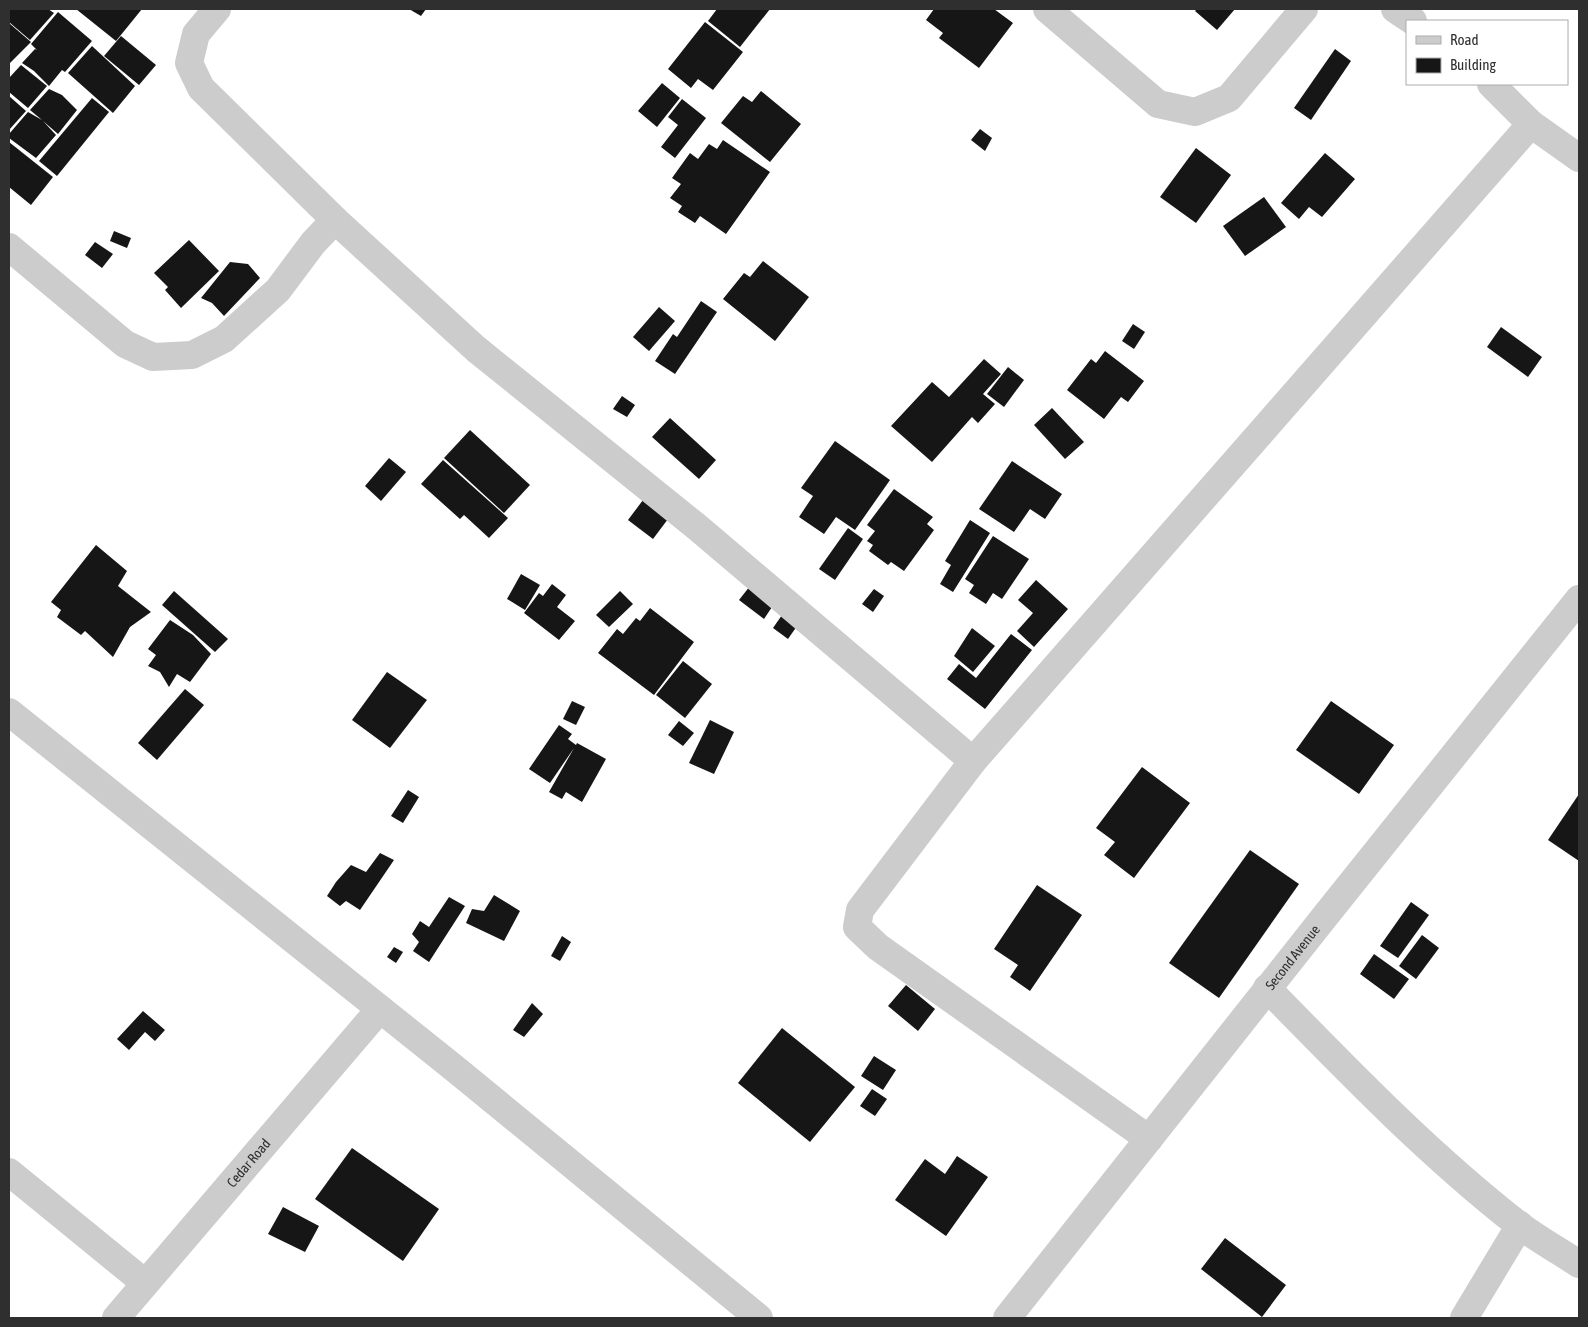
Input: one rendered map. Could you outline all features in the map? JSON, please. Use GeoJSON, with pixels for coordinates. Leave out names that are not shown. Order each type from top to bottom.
{"type":"FeatureCollection","features":[{"type":"Feature","properties":{"kind":"street"},"geometry":{"type":"LineString","coordinates":[[217,9],[196,34],[189,63],[201,88],[335,220],[476,349],[697,527],[973,761]]}},
{"type":"Feature","properties":{"kind":"street"},"geometry":{"type":"LineString","coordinates":[[1047,9],[1158,104],[1195,112],[1229,98],[1304,9]]}},
{"type":"Feature","properties":{"kind":"street"},"geometry":{"type":"LineString","coordinates":[[1396,9],[1412,20]]}},
{"type":"Feature","properties":{"kind":"street"},"geometry":{"type":"LineString","coordinates":[[1492,85],[1531,124],[1579,158]]}},
{"type":"Feature","properties":{"kind":"street"},"geometry":{"type":"LineString","coordinates":[[1149,1139],[878,947],[857,927],[860,910],[973,761],[1531,124]]}},
{"type":"Feature","properties":{"kind":"street"},"geometry":{"type":"LineString","coordinates":[[9,247],[125,344],[153,357],[192,355],[224,339],[278,290],[313,243],[335,220]]}},
{"type":"Feature","properties":{"kind":"street","name":"Second Avenue"},"geometry":{"type":"LineString","coordinates":[[1007,1318],[1579,599]]}},
{"type":"Feature","properties":{"kind":"street"},"geometry":{"type":"LineString","coordinates":[[9,712],[380,1009],[760,1318]]}},
{"type":"Feature","properties":{"kind":"street"},"geometry":{"type":"LineString","coordinates":[[1268,988],[1385,1108],[1425,1145],[1520,1225],[1579,1264]]}},
{"type":"Feature","properties":{"kind":"street","name":"Cedar Road"},"geometry":{"type":"LineString","coordinates":[[116,1318],[380,1009]]}},
{"type":"Feature","properties":{"kind":"street"},"geometry":{"type":"LineString","coordinates":[[9,1172],[145,1283]]}},
{"type":"Feature","properties":{"kind":"street"},"geometry":{"type":"LineString","coordinates":[[1464,1318],[1520,1225]]}},
{"type":"Feature","properties":{"kind":"building"},"geometry":{"type":"Polygon","coordinates":[[[11,9],[48,9],[54,13],[30,40],[9,22],[9,11],[11,9]]]}},
{"type":"Feature","properties":{"kind":"building"},"geometry":{"type":"Polygon","coordinates":[[[76,9],[142,9],[116,41],[76,9]]]}},
{"type":"Feature","properties":{"kind":"building"},"geometry":{"type":"Polygon","coordinates":[[[409,9],[426,9],[421,16],[409,9]]]}},
{"type":"Feature","properties":{"kind":"building"},"geometry":{"type":"Polygon","coordinates":[[[717,9],[770,9],[740,47],[708,21],[717,9]]]}},
{"type":"Feature","properties":{"kind":"building"},"geometry":{"type":"Polygon","coordinates":[[[934,9],[994,9],[1013,23],[979,68],[939,38],[943,33],[926,20],[934,9]]]}},
{"type":"Feature","properties":{"kind":"building"},"geometry":{"type":"Polygon","coordinates":[[[1197,9],[1235,9],[1217,30],[1195,11],[1197,9]]]}},
{"type":"Feature","properties":{"kind":"building"},"geometry":{"type":"Polygon","coordinates":[[[58,12],[92,41],[65,72],[62,70],[49,86],[34,71],[22,63],[35,49],[37,50],[31,44],[58,12]]]}},
{"type":"Feature","properties":{"kind":"building"},"geometry":{"type":"Polygon","coordinates":[[[705,22],[743,52],[713,90],[698,79],[691,88],[668,69],[705,22]]]}},
{"type":"Feature","properties":{"kind":"building"},"geometry":{"type":"Polygon","coordinates":[[[9,23],[31,42],[9,64],[9,23]]]}},
{"type":"Feature","properties":{"kind":"building"},"geometry":{"type":"Polygon","coordinates":[[[121,36],[156,65],[139,85],[104,56],[121,36]]]}},
{"type":"Feature","properties":{"kind":"building"},"geometry":{"type":"Polygon","coordinates":[[[92,46],[135,86],[113,113],[68,73],[92,46]]]}},
{"type":"Feature","properties":{"kind":"building"},"geometry":{"type":"Polygon","coordinates":[[[1335,49],[1351,61],[1311,120],[1294,108],[1335,49]]]}},
{"type":"Feature","properties":{"kind":"building"},"geometry":{"type":"Polygon","coordinates":[[[21,65],[47,86],[28,108],[9,92],[9,78],[21,65]]]}},
{"type":"Feature","properties":{"kind":"building"},"geometry":{"type":"Polygon","coordinates":[[[662,83],[680,98],[657,127],[638,111],[662,83]]]}},
{"type":"Feature","properties":{"kind":"building"},"geometry":{"type":"Polygon","coordinates":[[[49,89],[62,95],[77,110],[58,134],[43,121],[56,135],[36,158],[9,138],[9,134],[28,112],[42,120],[30,110],[49,89]]]}},
{"type":"Feature","properties":{"kind":"building"},"geometry":{"type":"Polygon","coordinates":[[[761,91],[801,124],[770,162],[721,123],[743,96],[752,102],[761,91]]]}},
{"type":"Feature","properties":{"kind":"building"},"geometry":{"type":"Polygon","coordinates":[[[9,96],[26,111],[9,130],[9,96]]]}},
{"type":"Feature","properties":{"kind":"building"},"geometry":{"type":"Polygon","coordinates":[[[92,98],[109,112],[57,176],[39,161],[92,98]]]}},
{"type":"Feature","properties":{"kind":"building"},"geometry":{"type":"Polygon","coordinates":[[[682,99],[706,118],[675,158],[661,147],[678,125],[668,117],[682,99]]]}},
{"type":"Feature","properties":{"kind":"building"},"geometry":{"type":"Polygon","coordinates":[[[980,129],[992,138],[985,151],[971,140],[980,129]]]}},
{"type":"Feature","properties":{"kind":"building"},"geometry":{"type":"Polygon","coordinates":[[[723,140],[770,172],[726,234],[700,216],[695,223],[678,212],[682,206],[670,198],[681,184],[672,178],[690,153],[698,159],[709,144],[717,149],[723,140]]]}},
{"type":"Feature","properties":{"kind":"building"},"geometry":{"type":"Polygon","coordinates":[[[9,142],[53,177],[31,205],[9,187],[9,142]]]}},
{"type":"Feature","properties":{"kind":"building"},"geometry":{"type":"Polygon","coordinates":[[[1196,148],[1231,175],[1196,223],[1160,197],[1196,148]]]}},
{"type":"Feature","properties":{"kind":"building"},"geometry":{"type":"Polygon","coordinates":[[[1325,153],[1355,179],[1322,217],[1309,207],[1299,219],[1281,203],[1325,153]]]}},
{"type":"Feature","properties":{"kind":"building"},"geometry":{"type":"Polygon","coordinates":[[[1264,197],[1286,227],[1245,256],[1223,226],[1264,197]]]}},
{"type":"Feature","properties":{"kind":"building"},"geometry":{"type":"Polygon","coordinates":[[[114,231],[131,238],[127,248],[110,241],[114,231]]]}},
{"type":"Feature","properties":{"kind":"building"},"geometry":{"type":"Polygon","coordinates":[[[189,240],[219,271],[181,308],[165,290],[168,287],[154,273],[189,240]]]}},
{"type":"Feature","properties":{"kind":"building"},"geometry":{"type":"Polygon","coordinates":[[[95,242],[113,254],[102,268],[85,255],[95,242]]]}},
{"type":"Feature","properties":{"kind":"building"},"geometry":{"type":"Polygon","coordinates":[[[763,261],[809,297],[775,341],[723,299],[744,273],[750,277],[763,261]]]}},
{"type":"Feature","properties":{"kind":"building"},"geometry":{"type":"Polygon","coordinates":[[[230,262],[248,264],[260,278],[224,316],[212,303],[201,298],[230,262]]]}},
{"type":"Feature","properties":{"kind":"building"},"geometry":{"type":"Polygon","coordinates":[[[701,301],[717,312],[675,374],[655,361],[673,334],[677,337],[701,301]]]}},
{"type":"Feature","properties":{"kind":"building"},"geometry":{"type":"Polygon","coordinates":[[[659,307],[675,321],[649,351],[633,337],[659,307]]]}},
{"type":"Feature","properties":{"kind":"building"},"geometry":{"type":"Polygon","coordinates":[[[1133,324],[1145,332],[1134,349],[1122,341],[1133,324]]]}},
{"type":"Feature","properties":{"kind":"building"},"geometry":{"type":"Polygon","coordinates":[[[1501,327],[1542,357],[1528,377],[1487,347],[1501,327]]]}},
{"type":"Feature","properties":{"kind":"building"},"geometry":{"type":"Polygon","coordinates":[[[1105,351],[1144,381],[1128,402],[1121,397],[1104,419],[1067,390],[1091,359],[1096,363],[1105,351]]]}},
{"type":"Feature","properties":{"kind":"building"},"geometry":{"type":"Polygon","coordinates":[[[984,359],[1001,374],[983,394],[995,404],[978,423],[972,417],[932,462],[891,426],[932,382],[949,397],[984,359]]]}},
{"type":"Feature","properties":{"kind":"building"},"geometry":{"type":"Polygon","coordinates":[[[1008,367],[1024,380],[1004,407],[987,394],[1008,367]]]}},
{"type":"Feature","properties":{"kind":"building"},"geometry":{"type":"Polygon","coordinates":[[[622,396],[635,405],[627,417],[613,409],[622,396]]]}},
{"type":"Feature","properties":{"kind":"building"},"geometry":{"type":"Polygon","coordinates":[[[1052,408],[1084,442],[1065,459],[1034,425],[1052,408]]]}},
{"type":"Feature","properties":{"kind":"building"},"geometry":{"type":"Polygon","coordinates":[[[670,418],[716,460],[699,479],[652,437],[670,418]]]}},
{"type":"Feature","properties":{"kind":"building"},"geometry":{"type":"Polygon","coordinates":[[[470,430],[530,485],[504,513],[444,458],[470,430]]]}},
{"type":"Feature","properties":{"kind":"building"},"geometry":{"type":"Polygon","coordinates":[[[835,441],[890,480],[855,530],[836,517],[824,534],[799,517],[813,496],[801,488],[835,441]]]}},
{"type":"Feature","properties":{"kind":"building"},"geometry":{"type":"Polygon","coordinates":[[[389,458],[406,472],[381,501],[365,486],[389,458]]]}},
{"type":"Feature","properties":{"kind":"building"},"geometry":{"type":"Polygon","coordinates":[[[443,460],[508,518],[489,538],[464,515],[460,519],[421,484],[443,460]]]}},
{"type":"Feature","properties":{"kind":"building"},"geometry":{"type":"Polygon","coordinates":[[[1012,461],[1062,494],[1045,519],[1030,509],[1014,532],[979,509],[1012,461]]]}},
{"type":"Feature","properties":{"kind":"building"},"geometry":{"type":"Polygon","coordinates":[[[894,489],[933,517],[927,524],[934,530],[904,571],[891,562],[888,565],[869,551],[873,545],[867,541],[875,531],[867,525],[894,489]]]}},
{"type":"Feature","properties":{"kind":"building"},"geometry":{"type":"Polygon","coordinates":[[[643,500],[668,519],[653,539],[628,520],[643,500]]]}},
{"type":"Feature","properties":{"kind":"building"},"geometry":{"type":"Polygon","coordinates":[[[970,520],[990,533],[953,592],[940,584],[951,565],[945,561],[970,520]]]}},
{"type":"Feature","properties":{"kind":"building"},"geometry":{"type":"Polygon","coordinates":[[[848,528],[863,539],[835,580],[819,569],[848,528]]]}},
{"type":"Feature","properties":{"kind":"building"},"geometry":{"type":"Polygon","coordinates":[[[993,536],[1029,559],[1002,599],[993,593],[986,604],[969,593],[974,585],[965,579],[993,536]]]}},
{"type":"Feature","properties":{"kind":"building"},"geometry":{"type":"Polygon","coordinates":[[[96,545],[127,571],[118,586],[151,612],[130,627],[113,657],[85,631],[81,635],[57,617],[61,610],[51,602],[96,545]]]}},
{"type":"Feature","properties":{"kind":"building"},"geometry":{"type":"Polygon","coordinates":[[[521,574],[540,585],[525,610],[507,599],[521,574]]]}},
{"type":"Feature","properties":{"kind":"building"},"geometry":{"type":"Polygon","coordinates":[[[1036,580],[1068,609],[1034,647],[1017,631],[1033,613],[1018,600],[1036,580]]]}},
{"type":"Feature","properties":{"kind":"building"},"geometry":{"type":"Polygon","coordinates":[[[552,584],[566,595],[557,607],[575,621],[559,640],[524,613],[539,593],[543,596],[552,584]]]}},
{"type":"Feature","properties":{"kind":"building"},"geometry":{"type":"Polygon","coordinates":[[[750,586],[774,604],[764,619],[739,600],[750,586]]]}},
{"type":"Feature","properties":{"kind":"building"},"geometry":{"type":"Polygon","coordinates":[[[874,589],[884,596],[873,612],[862,604],[874,589]]]}},
{"type":"Feature","properties":{"kind":"building"},"geometry":{"type":"Polygon","coordinates":[[[174,591],[228,639],[215,652],[162,605],[174,591]]]}},
{"type":"Feature","properties":{"kind":"building"},"geometry":{"type":"Polygon","coordinates":[[[620,591],[633,604],[609,627],[596,615],[620,591]]]}},
{"type":"Feature","properties":{"kind":"building"},"geometry":{"type":"Polygon","coordinates":[[[650,608],[694,642],[654,695],[598,653],[617,629],[623,634],[636,618],[640,621],[650,608]]]}},
{"type":"Feature","properties":{"kind":"building"},"geometry":{"type":"Polygon","coordinates":[[[782,615],[797,626],[788,639],[773,628],[782,615]]]}},
{"type":"Feature","properties":{"kind":"building"},"geometry":{"type":"Polygon","coordinates":[[[170,620],[193,635],[211,654],[190,682],[177,674],[169,687],[160,672],[148,666],[156,655],[148,649],[170,620]]]}},
{"type":"Feature","properties":{"kind":"building"},"geometry":{"type":"Polygon","coordinates":[[[972,628],[995,646],[973,672],[954,656],[972,628]]]}},
{"type":"Feature","properties":{"kind":"building"},"geometry":{"type":"Polygon","coordinates":[[[1011,634],[1032,650],[985,709],[947,679],[959,664],[976,678],[1011,634]]]}},
{"type":"Feature","properties":{"kind":"building"},"geometry":{"type":"Polygon","coordinates":[[[683,661],[712,684],[685,718],[656,695],[683,661]]]}},
{"type":"Feature","properties":{"kind":"building"},"geometry":{"type":"Polygon","coordinates":[[[387,672],[427,700],[390,748],[352,720],[387,672]]]}},
{"type":"Feature","properties":{"kind":"building"},"geometry":{"type":"Polygon","coordinates":[[[185,689],[204,705],[157,760],[138,743],[185,689]]]}},
{"type":"Feature","properties":{"kind":"building"},"geometry":{"type":"Polygon","coordinates":[[[572,701],[585,707],[576,725],[563,719],[572,701]]]}},
{"type":"Feature","properties":{"kind":"building"},"geometry":{"type":"Polygon","coordinates":[[[1331,701],[1394,745],[1359,794],[1296,750],[1331,701]]]}},
{"type":"Feature","properties":{"kind":"building"},"geometry":{"type":"Polygon","coordinates":[[[710,720],[734,732],[714,774],[689,763],[710,720]]]}},
{"type":"Feature","properties":{"kind":"building"},"geometry":{"type":"Polygon","coordinates":[[[679,721],[694,733],[683,746],[668,735],[679,721]]]}},
{"type":"Feature","properties":{"kind":"building"},"geometry":{"type":"Polygon","coordinates":[[[559,725],[572,734],[568,739],[576,745],[577,743],[606,759],[582,802],[566,792],[562,799],[549,792],[574,748],[550,783],[529,769],[559,725]]]}},
{"type":"Feature","properties":{"kind":"building"},"geometry":{"type":"Polygon","coordinates":[[[1142,767],[1190,803],[1134,878],[1104,855],[1115,842],[1096,828],[1142,767]]]}},
{"type":"Feature","properties":{"kind":"building"},"geometry":{"type":"Polygon","coordinates":[[[408,790],[419,797],[403,823],[391,816],[408,790]]]}},
{"type":"Feature","properties":{"kind":"building"},"geometry":{"type":"Polygon","coordinates":[[[1579,794],[1579,861],[1548,840],[1579,794]]]}},
{"type":"Feature","properties":{"kind":"building"},"geometry":{"type":"Polygon","coordinates":[[[1250,850],[1299,884],[1219,998],[1169,963],[1250,850]]]}},
{"type":"Feature","properties":{"kind":"building"},"geometry":{"type":"Polygon","coordinates":[[[380,853],[394,860],[360,910],[346,901],[340,906],[327,896],[351,865],[366,872],[380,853]]]}},
{"type":"Feature","properties":{"kind":"building"},"geometry":{"type":"Polygon","coordinates":[[[1037,885],[1082,915],[1030,991],[1010,977],[1018,965],[994,949],[1037,885]]]}},
{"type":"Feature","properties":{"kind":"building"},"geometry":{"type":"Polygon","coordinates":[[[494,895],[520,911],[504,941],[466,923],[472,909],[484,911],[494,895]]]}},
{"type":"Feature","properties":{"kind":"building"},"geometry":{"type":"Polygon","coordinates":[[[449,897],[465,906],[429,962],[413,951],[419,942],[412,934],[420,921],[429,927],[449,897]]]}},
{"type":"Feature","properties":{"kind":"building"},"geometry":{"type":"Polygon","coordinates":[[[1411,902],[1429,915],[1398,958],[1380,946],[1411,902]]]}},
{"type":"Feature","properties":{"kind":"building"},"geometry":{"type":"Polygon","coordinates":[[[1422,935],[1439,948],[1416,979],[1399,966],[1422,935]]]}},
{"type":"Feature","properties":{"kind":"building"},"geometry":{"type":"Polygon","coordinates":[[[562,936],[571,942],[560,961],[551,956],[562,936]]]}},
{"type":"Feature","properties":{"kind":"building"},"geometry":{"type":"Polygon","coordinates":[[[394,947],[403,952],[396,963],[387,957],[394,947]]]}},
{"type":"Feature","properties":{"kind":"building"},"geometry":{"type":"Polygon","coordinates":[[[1374,954],[1409,979],[1394,999],[1360,974],[1374,954]]]}},
{"type":"Feature","properties":{"kind":"building"},"geometry":{"type":"Polygon","coordinates":[[[906,985],[935,1009],[918,1031],[888,1006],[906,985]]]}},
{"type":"Feature","properties":{"kind":"building"},"geometry":{"type":"Polygon","coordinates":[[[532,1003],[543,1014],[524,1037],[513,1030],[532,1003]]]}},
{"type":"Feature","properties":{"kind":"building"},"geometry":{"type":"Polygon","coordinates":[[[143,1011],[165,1030],[155,1041],[145,1032],[129,1050],[117,1039],[143,1011]]]}},
{"type":"Feature","properties":{"kind":"building"},"geometry":{"type":"Polygon","coordinates":[[[782,1028],[855,1087],[810,1142],[738,1083],[782,1028]]]}},
{"type":"Feature","properties":{"kind":"building"},"geometry":{"type":"Polygon","coordinates":[[[874,1056],[896,1070],[883,1090],[861,1076],[874,1056]]]}},
{"type":"Feature","properties":{"kind":"building"},"geometry":{"type":"Polygon","coordinates":[[[872,1089],[887,1099],[875,1116],[860,1106],[872,1089]]]}},
{"type":"Feature","properties":{"kind":"building"},"geometry":{"type":"Polygon","coordinates":[[[352,1148],[439,1209],[403,1261],[315,1199],[352,1148]]]}},
{"type":"Feature","properties":{"kind":"building"},"geometry":{"type":"Polygon","coordinates":[[[957,1156],[988,1177],[946,1236],[895,1200],[925,1159],[945,1174],[957,1156]]]}},
{"type":"Feature","properties":{"kind":"building"},"geometry":{"type":"Polygon","coordinates":[[[283,1207],[319,1226],[305,1252],[268,1234],[283,1207]]]}},
{"type":"Feature","properties":{"kind":"building"},"geometry":{"type":"Polygon","coordinates":[[[1225,1238],[1286,1285],[1262,1317],[1201,1269],[1225,1238]]]}}]}
